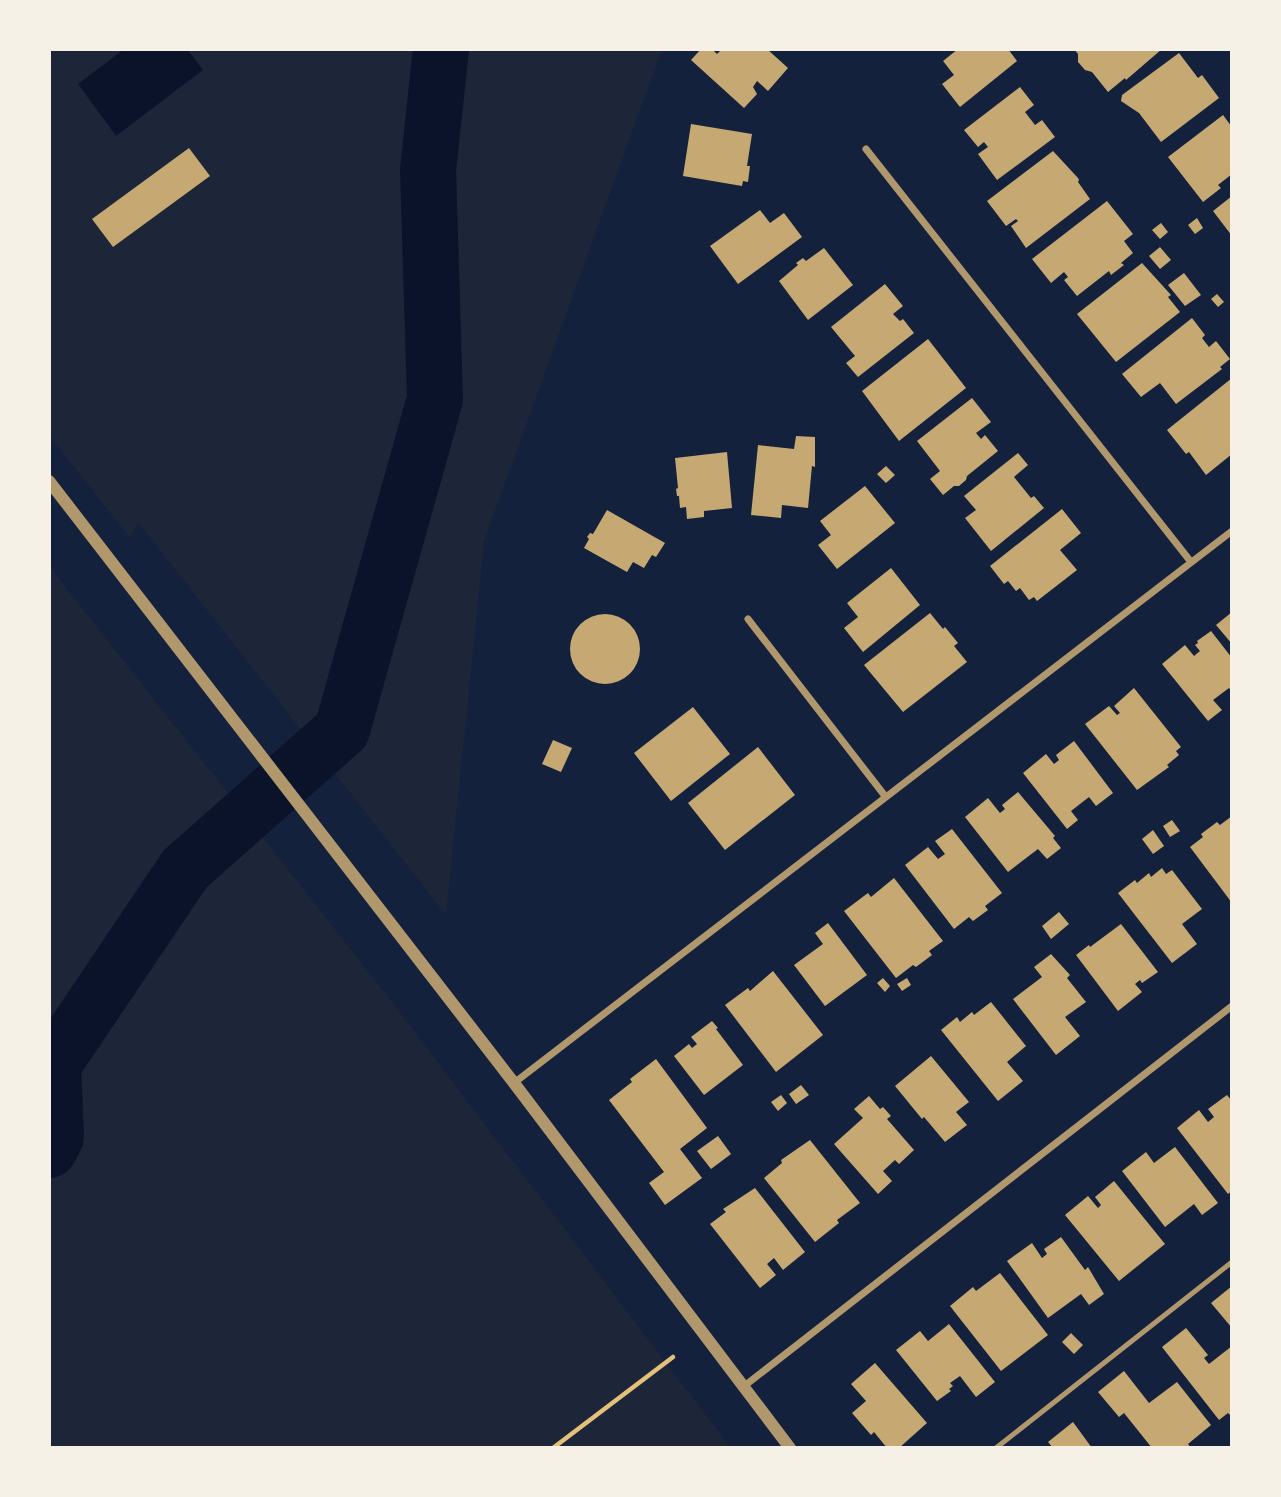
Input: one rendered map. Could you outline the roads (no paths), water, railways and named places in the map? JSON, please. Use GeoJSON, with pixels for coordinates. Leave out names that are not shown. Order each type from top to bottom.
{"type":"FeatureCollection","features":[{"type":"Feature","properties":{"kind":"street"},"geometry":{"type":"LineString","coordinates":[[866,149],[1191,562]]}},
{"type":"Feature","properties":{"kind":"street"},"geometry":{"type":"LineString","coordinates":[[49,481],[513,1083],[790,1448]]}},
{"type":"Feature","properties":{"kind":"street"},"geometry":{"type":"LineString","coordinates":[[513,1083],[1232,531]]}},
{"type":"Feature","properties":{"kind":"street"},"geometry":{"type":"LineString","coordinates":[[748,620],[885,796]]}},
{"type":"Feature","properties":{"kind":"street"},"geometry":{"type":"LineString","coordinates":[[743,1387],[1232,1006]]}},
{"type":"Feature","properties":{"kind":"lane"},"geometry":{"type":"LineString","coordinates":[[996,1448],[1232,1262]]}},
{"type":"Feature","properties":{"kind":"waterway"},"geometry":{"type":"LineString","coordinates":[[49,1150],[56,1137],[53,1065],[185,869],[342,730],[435,399],[428,170],[441,49]]}}]}
